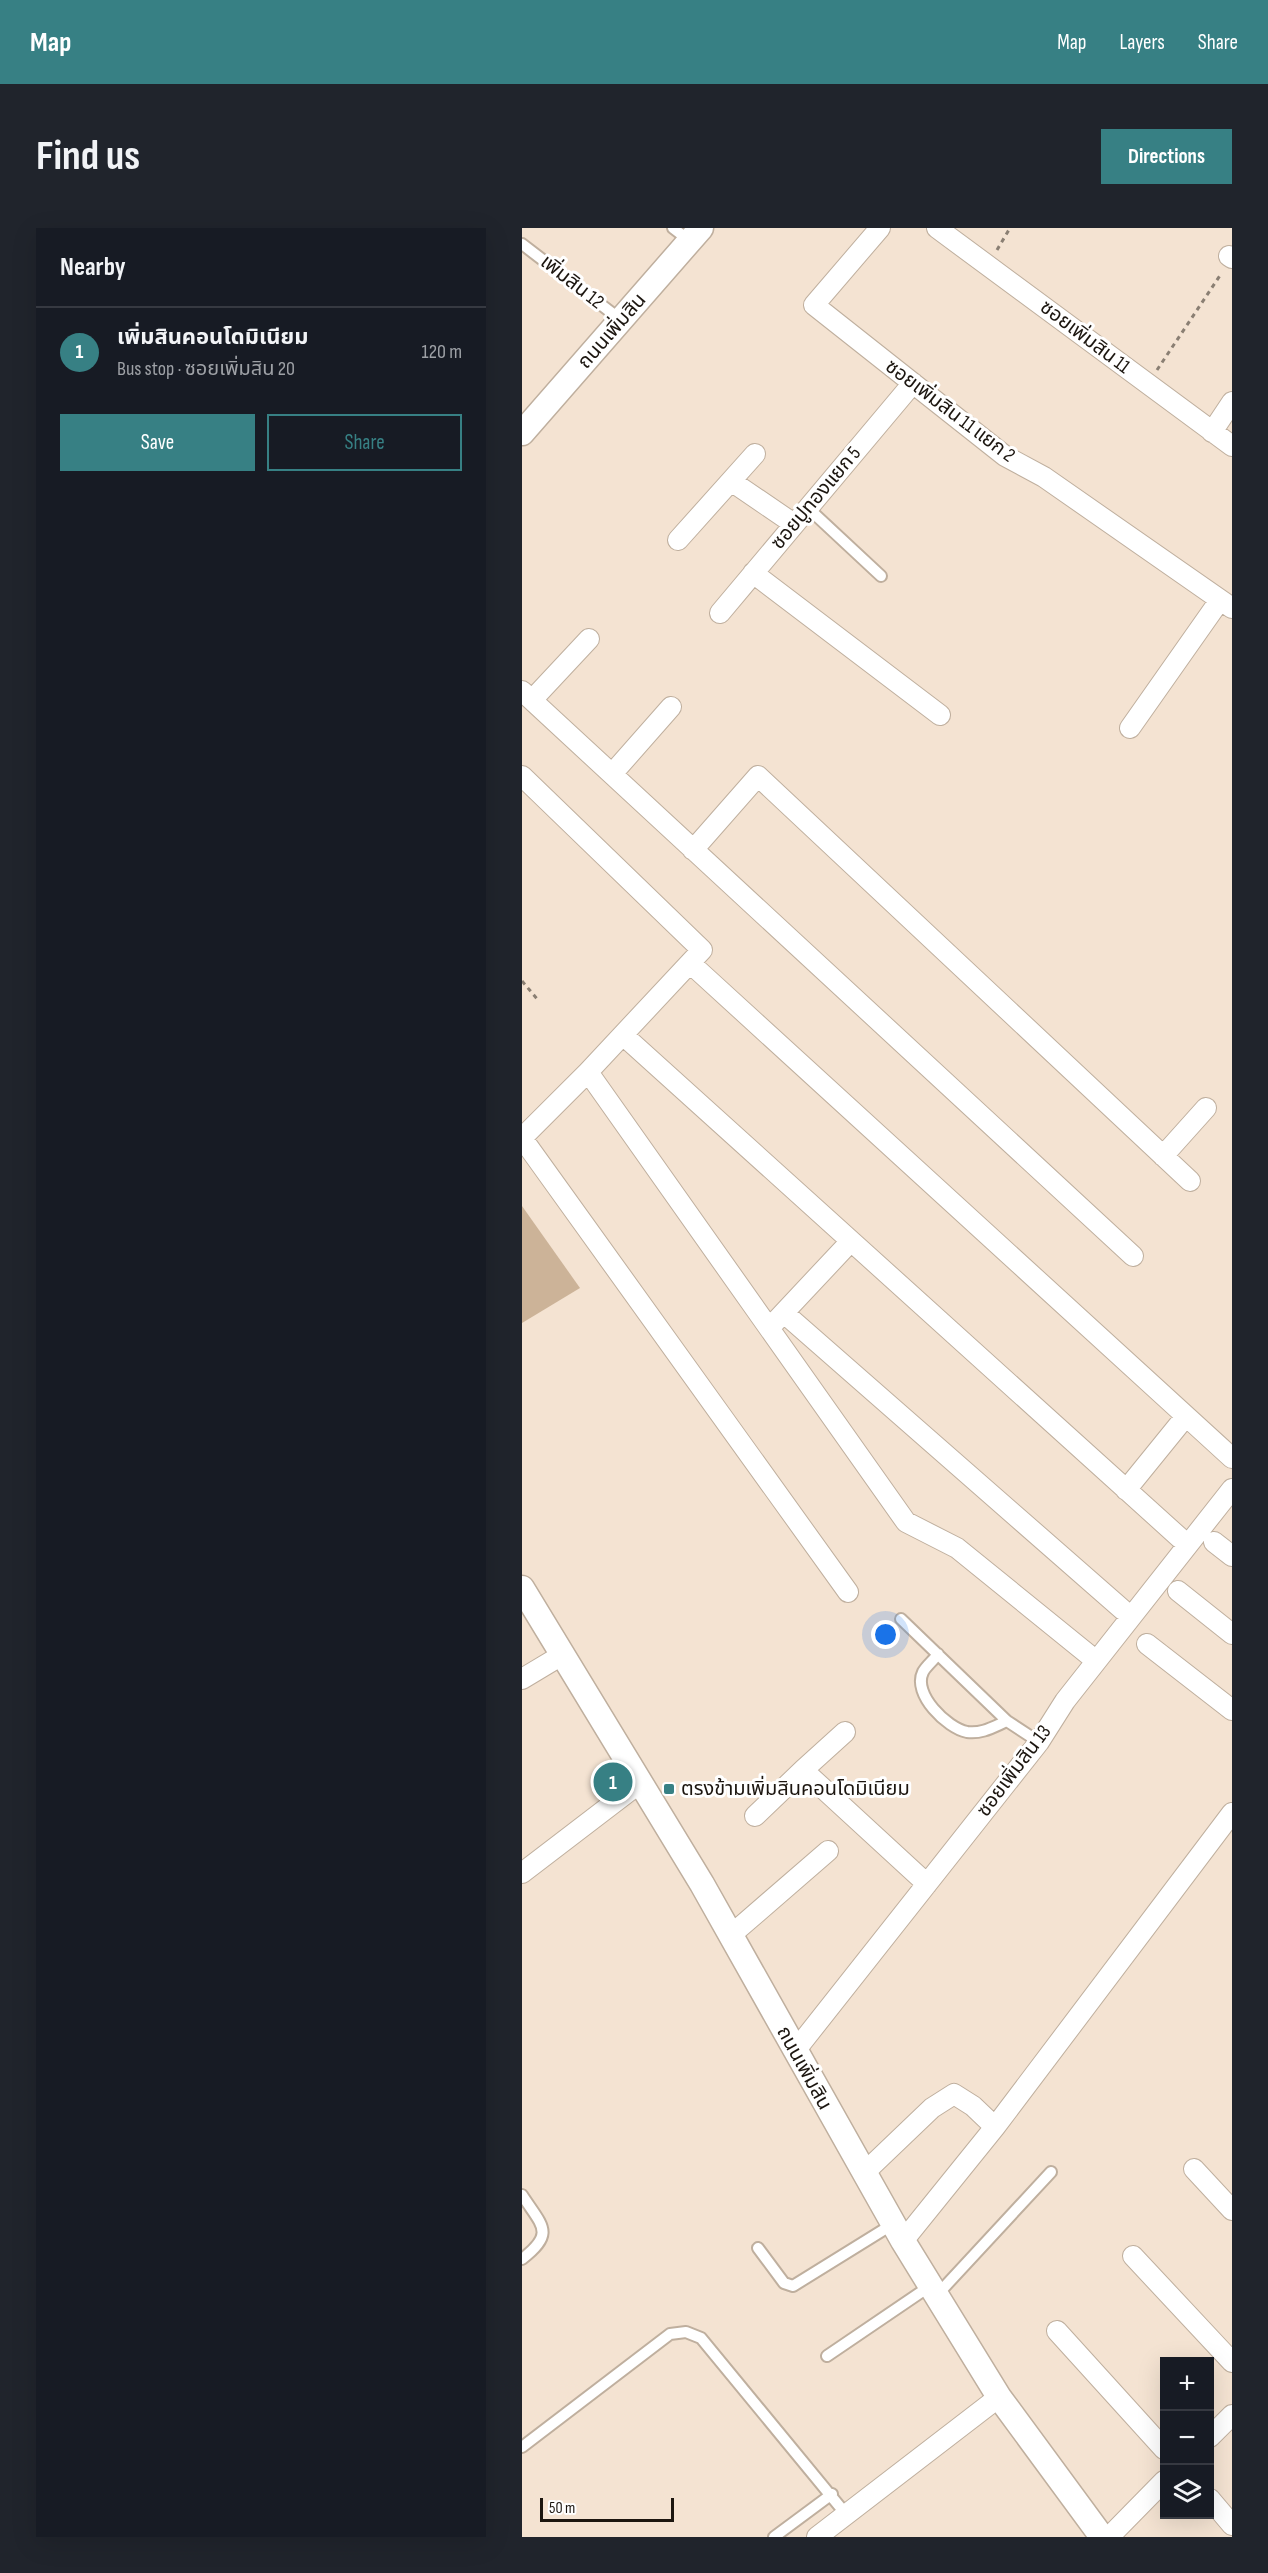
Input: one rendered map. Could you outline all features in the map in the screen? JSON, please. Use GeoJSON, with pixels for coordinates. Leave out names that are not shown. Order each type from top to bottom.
{"type":"FeatureCollection","features":[{"type":"Feature","properties":{"kind":"street","name":"ซอยเพิ่มสิน 11 แยก 2"},"geometry":{"type":"LineString","coordinates":[[880,228],[814,305],[1005,456],[1044,477],[1226,604]]}},
{"type":"Feature","properties":{"kind":"street","name":"ซอยเพิ่มสิน 11"},"geometry":{"type":"LineString","coordinates":[[937,228],[1232,446]]}},
{"type":"Feature","properties":{"kind":"street","name":"ถนนเพิ่มสิน"},"geometry":{"type":"LineString","coordinates":[[522,433],[621,320],[688,232]]}},
{"type":"Feature","properties":{"kind":"street","name":"ซอยปูทองแยก 5"},"geometry":{"type":"LineString","coordinates":[[720,613],[912,383]]}},
{"type":"Feature","properties":{"kind":"street"},"geometry":{"type":"LineString","coordinates":[[1212,432],[1232,402]]}},
{"type":"Feature","properties":{"kind":"street"},"geometry":{"type":"LineString","coordinates":[[678,540],[755,454]]}},
{"type":"Feature","properties":{"kind":"street"},"geometry":{"type":"LineString","coordinates":[[731,480],[794,524]]}},
{"type":"Feature","properties":{"kind":"street"},"geometry":{"type":"LineString","coordinates":[[753,573],[940,715]]}},
{"type":"Feature","properties":{"kind":"street"},"geometry":{"type":"LineString","coordinates":[[1130,728],[1226,604]]}},
{"type":"Feature","properties":{"kind":"street"},"geometry":{"type":"LineString","coordinates":[[589,639],[527,696],[1133,1256]]}},
{"type":"Feature","properties":{"kind":"street"},"geometry":{"type":"LineString","coordinates":[[612,774],[671,707]]}},
{"type":"Feature","properties":{"kind":"street"},"geometry":{"type":"LineString","coordinates":[[522,776],[702,950],[588,1072],[522,1138],[848,1592]]}},
{"type":"Feature","properties":{"kind":"street"},"geometry":{"type":"LineString","coordinates":[[693,850],[758,776],[1190,1181]]}},
{"type":"Feature","properties":{"kind":"street"},"geometry":{"type":"LineString","coordinates":[[690,963],[1232,1458]]}},
{"type":"Feature","properties":{"kind":"street"},"geometry":{"type":"LineString","coordinates":[[623,1035],[1180,1538]]}},
{"type":"Feature","properties":{"kind":"street"},"geometry":{"type":"LineString","coordinates":[[588,1072],[906,1522],[957,1548],[1089,1655]]}},
{"type":"Feature","properties":{"kind":"street"},"geometry":{"type":"LineString","coordinates":[[1163,1156],[1206,1108]]}},
{"type":"Feature","properties":{"kind":"street"},"geometry":{"type":"LineString","coordinates":[[770,1328],[851,1241]]}},
{"type":"Feature","properties":{"kind":"street"},"geometry":{"type":"LineString","coordinates":[[784,1313],[1123,1610]]}},
{"type":"Feature","properties":{"kind":"street"},"geometry":{"type":"LineString","coordinates":[[1126,1490],[1186,1416]]}},
{"type":"Feature","properties":{"kind":"street","name":"ซอยเพิ่มสิน 13"},"geometry":{"type":"LineString","coordinates":[[795,2051],[1039,1742],[1065,1701],[1232,1489]]}},
{"type":"Feature","properties":{"kind":"street"},"geometry":{"type":"LineString","coordinates":[[1214,1542],[1232,1556]]}},
{"type":"Feature","properties":{"kind":"street","name":"ถนนเพิ่มสิน"},"geometry":{"type":"LineString","coordinates":[[522,1588],[641,1782],[731,1935],[898,2232],[999,2397],[1102,2537]]}},
{"type":"Feature","properties":{"kind":"street"},"geometry":{"type":"LineString","coordinates":[[1178,1591],[1232,1634]]}},
{"type":"Feature","properties":{"kind":"street"},"geometry":{"type":"LineString","coordinates":[[1147,1644],[1232,1710]]}},
{"type":"Feature","properties":{"kind":"street"},"geometry":{"type":"LineString","coordinates":[[522,1679],[562,1655]]}},
{"type":"Feature","properties":{"kind":"street"},"geometry":{"type":"LineString","coordinates":[[755,1816],[845,1732]]}},
{"type":"Feature","properties":{"kind":"street"},"geometry":{"type":"LineString","coordinates":[[803,1770],[927,1884]]}},
{"type":"Feature","properties":{"kind":"street"},"geometry":{"type":"LineString","coordinates":[[522,1873],[641,1782]]}},
{"type":"Feature","properties":{"kind":"street"},"geometry":{"type":"LineString","coordinates":[[898,2232],[995,2127],[1232,1813]]}},
{"type":"Feature","properties":{"kind":"street"},"geometry":{"type":"LineString","coordinates":[[731,1935],[828,1851]]}},
{"type":"Feature","properties":{"kind":"street"},"geometry":{"type":"LineString","coordinates":[[864,2173],[932,2108],[954,2094],[973,2106],[995,2127]]}},
{"type":"Feature","properties":{"kind":"street"},"geometry":{"type":"LineString","coordinates":[[1194,2169],[1232,2210]]}},
{"type":"Feature","properties":{"kind":"street"},"geometry":{"type":"LineString","coordinates":[[1133,2256],[1232,2362]]}},
{"type":"Feature","properties":{"kind":"street"},"geometry":{"type":"LineString","coordinates":[[1057,2331],[1160,2445]]}},
{"type":"Feature","properties":{"kind":"street"},"geometry":{"type":"LineString","coordinates":[[817,2537],[845,2513],[999,2397]]}},
{"type":"Feature","properties":{"kind":"street"},"geometry":{"type":"LineString","coordinates":[[1214,2432],[1232,2415]]}},
{"type":"Feature","properties":{"kind":"street"},"geometry":{"type":"LineString","coordinates":[[1109,2537],[1160,2485]]}},
{"type":"Feature","properties":{"kind":"street"},"geometry":{"type":"LineString","coordinates":[[1214,2505],[1232,2526],[1222,2537]]}},
{"type":"Feature","properties":{"kind":"lane","name":"เพิ่มสิน 12"},"geometry":{"type":"LineString","coordinates":[[522,244],[621,320]]}},
{"type":"Feature","properties":{"kind":"lane"},"geometry":{"type":"LineString","coordinates":[[808,508],[881,576]]}},
{"type":"Feature","properties":{"kind":"lane"},"geometry":{"type":"LineString","coordinates":[[902,1619],[1007,1721],[1039,1742]]}},
{"type":"Feature","properties":{"kind":"lane"},"geometry":{"type":"LineString","coordinates":[[938,1654],[923,1672],[921,1681],[934,1711],[951,1727],[968,1732],[985,1732],[1007,1721]]}},
{"type":"Feature","properties":{"kind":"lane"},"geometry":{"type":"LineString","coordinates":[[827,2356],[934,2290],[1051,2172]]}},
{"type":"Feature","properties":{"kind":"lane"},"geometry":{"type":"LineString","coordinates":[[522,2194],[544,2235],[539,2246],[522,2259]]}},
{"type":"Feature","properties":{"kind":"lane"},"geometry":{"type":"LineString","coordinates":[[758,2248],[784,2283],[793,2286],[898,2232]]}},
{"type":"Feature","properties":{"kind":"lane"},"geometry":{"type":"LineString","coordinates":[[522,2447],[670,2334],[686,2332],[701,2338],[832,2494],[845,2513]]}},
{"type":"Feature","properties":{"kind":"lane"},"geometry":{"type":"LineString","coordinates":[[774,2537],[832,2494]]}},
{"type":"Feature","properties":{"kind":"path"},"geometry":{"type":"LineString","coordinates":[[988,266],[1010,228]]}},
{"type":"Feature","properties":{"kind":"path"},"geometry":{"type":"LineString","coordinates":[[1148,384],[1227,263]]}},
{"type":"Feature","properties":{"kind":"path"},"geometry":{"type":"LineString","coordinates":[[522,981],[538,1000]]}},
{"type":"Feature","properties":{"kind":"shaded area"},"geometry":{"type":"Polygon","coordinates":[[[522,1206],[580,1288],[522,1323],[522,1206]]]}},
{"type":"Feature","properties":{"kind":"place","name":"เพิ่มสินคอนโดมิเนียม"},"geometry":{"type":"Point","coordinates":[613,1782]}},
{"type":"Feature","properties":{"kind":"place","name":"ตรงข้ามเพิ่มสินคอนโดมิเนียม"},"geometry":{"type":"Point","coordinates":[669,1789]}}]}
